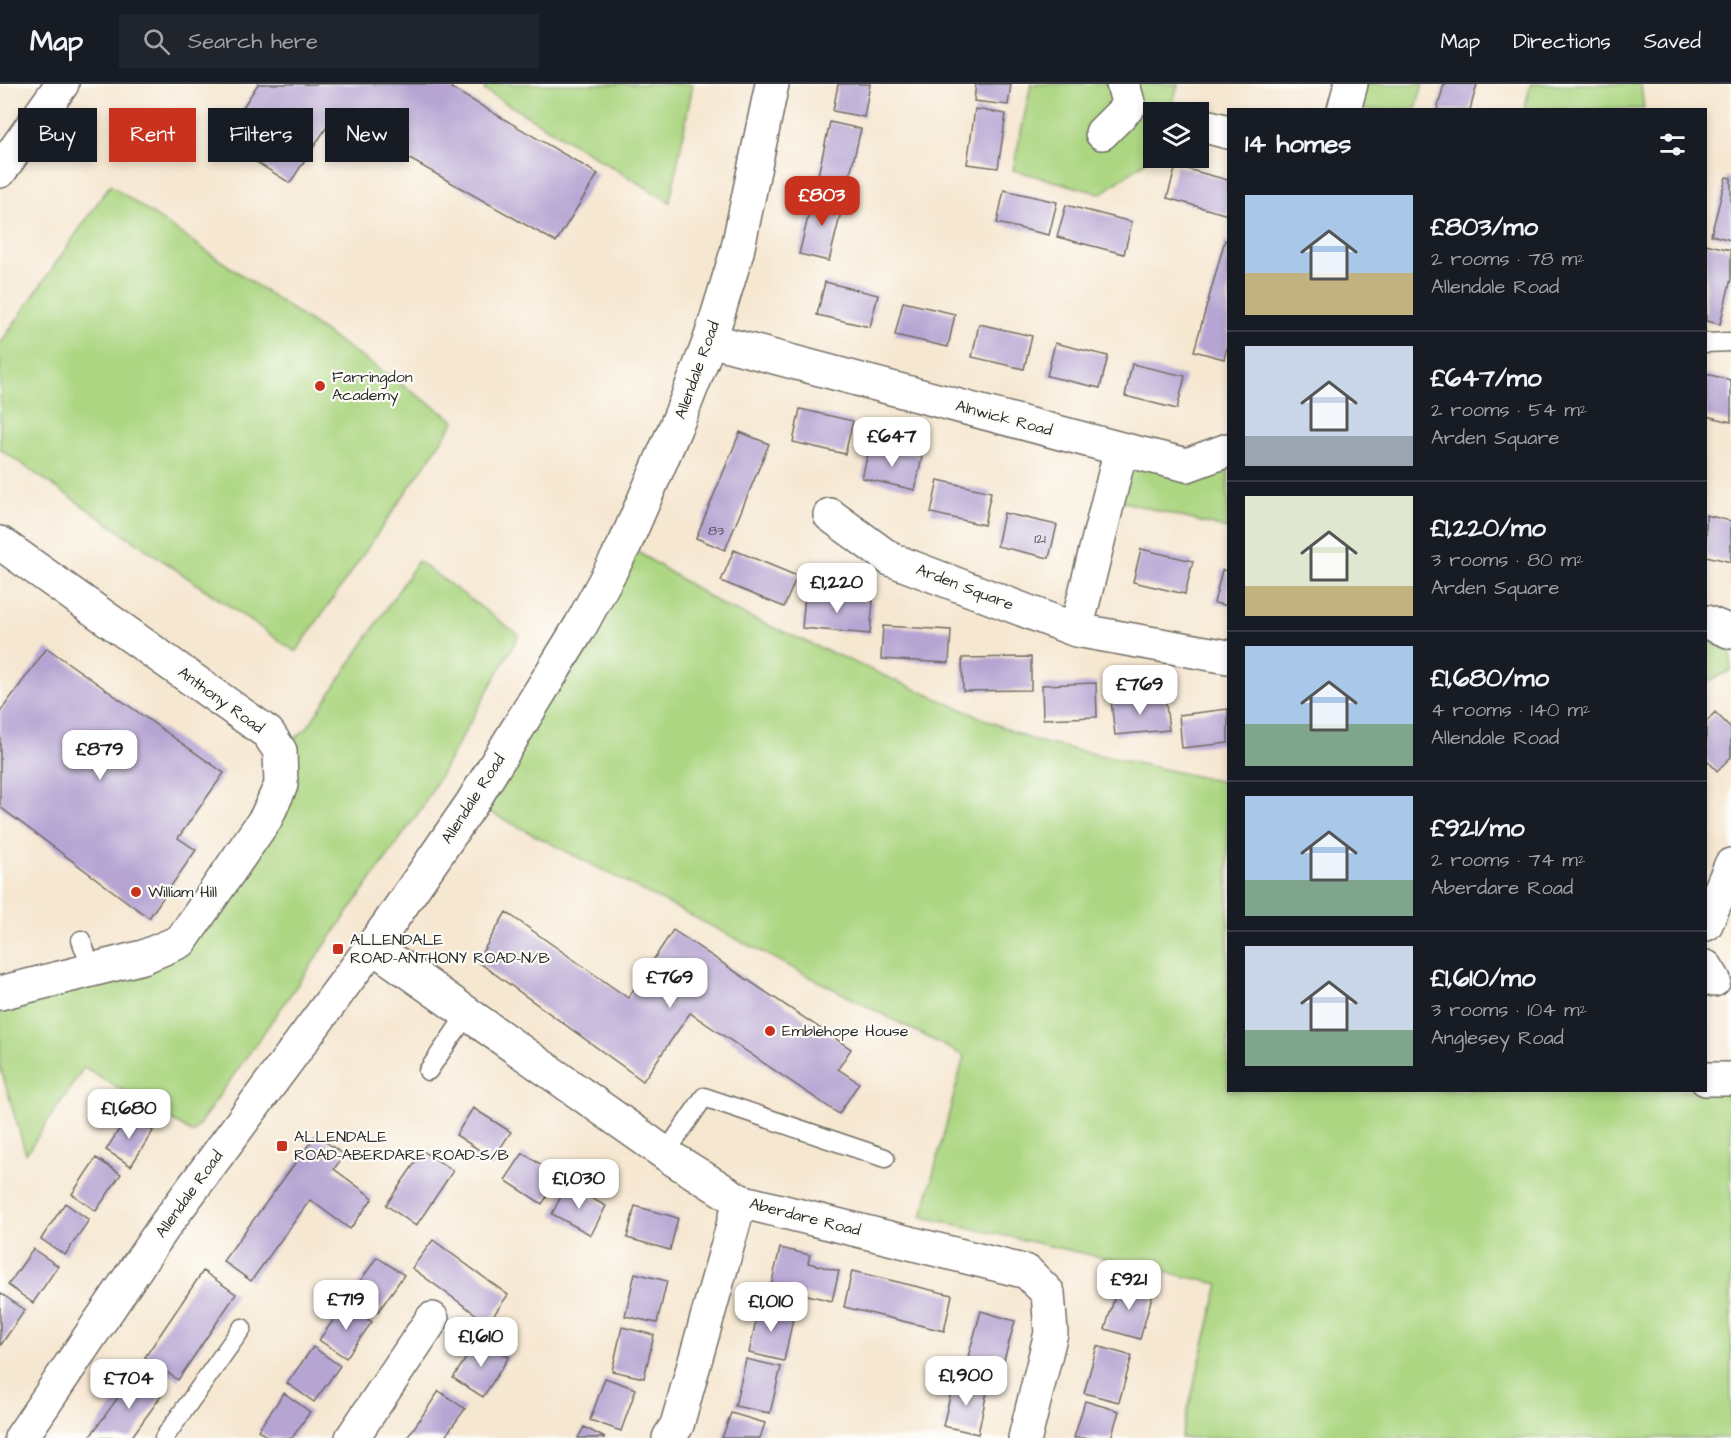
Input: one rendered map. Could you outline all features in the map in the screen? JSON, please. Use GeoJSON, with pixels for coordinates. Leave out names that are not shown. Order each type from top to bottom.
{"type":"FeatureCollection","features":[{"type":"Feature","properties":{"kind":"street"},"geometry":{"type":"LineString","coordinates":[[0,171],[62,84]]}},
{"type":"Feature","properties":{"kind":"street","name":"Allendale Road"},"geometry":{"type":"LineString","coordinates":[[21,1438],[166,1224],[388,926],[472,803],[581,625],[625,544],[710,340],[737,252],[772,84]]}},
{"type":"Feature","properties":{"kind":"street"},"geometry":{"type":"LineString","coordinates":[[1345,108],[1351,84]]}},
{"type":"Feature","properties":{"kind":"street"},"geometry":{"type":"LineString","coordinates":[[1102,133],[1136,101]]}},
{"type":"Feature","properties":{"kind":"street"},"geometry":{"type":"LineString","coordinates":[[1209,127],[1227,132]]}},
{"type":"Feature","properties":{"kind":"street","name":"Alnwick Road"},"geometry":{"type":"LineString","coordinates":[[710,340],[1187,465],[1227,450]]}},
{"type":"Feature","properties":{"kind":"street"},"geometry":{"type":"LineString","coordinates":[[1076,630],[1121,449]]}},
{"type":"Feature","properties":{"kind":"street","name":"Arden Square"},"geometry":{"type":"LineString","coordinates":[[830,515],[890,559],[1076,630],[1227,657]]}},
{"type":"Feature","properties":{"kind":"street","name":"Anthony Road"},"geometry":{"type":"LineString","coordinates":[[0,543],[268,733],[280,752],[281,785],[266,818],[181,941],[143,957],[86,954],[0,993]]}},
{"type":"Feature","properties":{"kind":"street"},"geometry":{"type":"LineString","coordinates":[[1707,622],[1731,632]]}},
{"type":"Feature","properties":{"kind":"street"},"geometry":{"type":"LineString","coordinates":[[1707,922],[1731,865]]}},
{"type":"Feature","properties":{"kind":"street","name":"Aberdare Road"},"geometry":{"type":"LineString","coordinates":[[372,946],[665,1154],[740,1201],[1027,1272],[1048,1293],[1050,1333],[1024,1438]]}},
{"type":"Feature","properties":{"kind":"street"},"geometry":{"type":"LineString","coordinates":[[1707,1079],[1731,1079]]}},
{"type":"Feature","properties":{"kind":"street"},"geometry":{"type":"LineString","coordinates":[[669,1438],[677,1425],[740,1201]]}},
{"type":"Feature","properties":{"kind":"street"},"geometry":{"type":"LineString","coordinates":[[352,1438],[432,1319]]}},
{"type":"Feature","properties":{"kind":"lane"},"geometry":{"type":"LineString","coordinates":[[1707,343],[1731,342]]}},
{"type":"Feature","properties":{"kind":"lane"},"geometry":{"type":"LineString","coordinates":[[428,1071],[467,1014]]}},
{"type":"Feature","properties":{"kind":"lane"},"geometry":{"type":"LineString","coordinates":[[665,1154],[704,1097],[885,1158]]}},
{"type":"Feature","properties":{"kind":"lane"},"geometry":{"type":"LineString","coordinates":[[164,1438],[242,1328]]}},
{"type":"Feature","properties":{"kind":"green space"},"geometry":{"type":"Polygon","coordinates":[[[487,84],[693,84],[670,202],[484,90],[487,84]]]}},
{"type":"Feature","properties":{"kind":"green space"},"geometry":{"type":"Polygon","coordinates":[[[1031,84],[1178,84],[1174,102],[1143,102],[1143,163],[1101,194],[1013,170],[1031,84]]]}},
{"type":"Feature","properties":{"kind":"green space"},"geometry":{"type":"Polygon","coordinates":[[[1351,84],[1423,84],[1416,108],[1345,108],[1351,84]]]}},
{"type":"Feature","properties":{"kind":"green space"},"geometry":{"type":"Polygon","coordinates":[[[1531,84],[1641,84],[1644,108],[1524,108],[1531,84]]]}},
{"type":"Feature","properties":{"kind":"green space"},"geometry":{"type":"Polygon","coordinates":[[[110,185],[455,421],[296,652],[0,449],[0,344],[110,185]]]}},
{"type":"Feature","properties":{"kind":"green space"},"geometry":{"type":"Polygon","coordinates":[[[1121,449],[1227,450],[1227,529],[1109,498],[1121,449]]]}},
{"type":"Feature","properties":{"kind":"green space"},"geometry":{"type":"Polygon","coordinates":[[[625,544],[722,605],[1035,741],[1227,783],[1227,1092],[1707,1092],[1707,1090],[1731,1079],[1731,1438],[1181,1438],[1219,1284],[922,1217],[964,1056],[472,803],[625,544]]]}},
{"type":"Feature","properties":{"kind":"green space"},"geometry":{"type":"Polygon","coordinates":[[[418,561],[519,635],[423,806],[193,1133],[84,1067],[26,1154],[0,1066],[0,993],[181,940],[266,818],[280,751],[307,728],[418,561]]]}},
{"type":"Feature","properties":{"kind":"green space"},"geometry":{"type":"Polygon","coordinates":[[[1707,622],[1731,632],[1731,670],[1707,682],[1707,622]]]}},
{"type":"Feature","properties":{"kind":"building"},"geometry":{"type":"Polygon","coordinates":[[[258,84],[453,84],[451,88],[598,174],[556,242],[409,159],[409,108],[325,108],[325,130],[313,148],[313,108],[242,108],[258,84]]]}},
{"type":"Feature","properties":{"kind":"building"},"geometry":{"type":"Polygon","coordinates":[[[838,84],[870,84],[864,117],[833,111],[838,84]]]}},
{"type":"Feature","properties":{"kind":"building"},"geometry":{"type":"Polygon","coordinates":[[[976,84],[1011,84],[1008,105],[974,101],[976,84]]]}},
{"type":"Feature","properties":{"kind":"building"},"geometry":{"type":"Polygon","coordinates":[[[1444,84],[1477,84],[1471,108],[1438,108],[1444,84]]]}},
{"type":"Feature","properties":{"kind":"building"},"geometry":{"type":"Polygon","coordinates":[[[975,109],[1006,114],[998,168],[967,164],[975,109]]]}},
{"type":"Feature","properties":{"kind":"building"},"geometry":{"type":"Polygon","coordinates":[[[830,122],[861,129],[846,191],[816,184],[830,122]]]}},
{"type":"Feature","properties":{"kind":"building"},"geometry":{"type":"Polygon","coordinates":[[[256,162],[304,162],[290,183],[256,162]]]}},
{"type":"Feature","properties":{"kind":"building"},"geometry":{"type":"Polygon","coordinates":[[[1175,168],[1227,180],[1227,215],[1167,198],[1175,168]]]}},
{"type":"Feature","properties":{"kind":"building"},"geometry":{"type":"Polygon","coordinates":[[[1726,177],[1731,178],[1731,240],[1711,235],[1726,177]]]}},
{"type":"Feature","properties":{"kind":"building"},"geometry":{"type":"Polygon","coordinates":[[[1004,190],[1057,202],[1049,235],[997,223],[1004,190]]]}},
{"type":"Feature","properties":{"kind":"building"},"geometry":{"type":"Polygon","coordinates":[[[814,193],[844,200],[829,261],[799,254],[814,193]]]}},
{"type":"Feature","properties":{"kind":"building"},"geometry":{"type":"Polygon","coordinates":[[[1066,205],[1132,222],[1124,254],[1057,237],[1066,205]]]}},
{"type":"Feature","properties":{"kind":"building"},"geometry":{"type":"Polygon","coordinates":[[[1225,240],[1227,241],[1227,348],[1224,359],[1194,351],[1225,240]]]}},
{"type":"Feature","properties":{"kind":"building"},"geometry":{"type":"Polygon","coordinates":[[[1707,244],[1731,250],[1731,279],[1720,324],[1707,321],[1707,244]]]}},
{"type":"Feature","properties":{"kind":"building"},"geometry":{"type":"Polygon","coordinates":[[[825,282],[878,295],[870,327],[817,315],[825,282]]]}},
{"type":"Feature","properties":{"kind":"building"},"geometry":{"type":"Polygon","coordinates":[[[903,302],[955,314],[948,347],[895,335],[903,302]]]}},
{"type":"Feature","properties":{"kind":"building"},"geometry":{"type":"Polygon","coordinates":[[[979,324],[1032,336],[1024,369],[972,357],[979,324]]]}},
{"type":"Feature","properties":{"kind":"building"},"geometry":{"type":"Polygon","coordinates":[[[1055,343],[1108,356],[1100,388],[1047,376],[1055,343]]]}},
{"type":"Feature","properties":{"kind":"building"},"geometry":{"type":"Polygon","coordinates":[[[1132,364],[1185,376],[1177,409],[1125,396],[1132,364]]]}},
{"type":"Feature","properties":{"kind":"building"},"geometry":{"type":"Polygon","coordinates":[[[1707,374],[1731,380],[1731,422],[1707,416],[1707,374]]]}},
{"type":"Feature","properties":{"kind":"building"},"geometry":{"type":"Polygon","coordinates":[[[800,409],[853,421],[845,454],[793,442],[800,409]]]}},
{"type":"Feature","properties":{"kind":"building"},"geometry":{"type":"Polygon","coordinates":[[[740,432],[769,444],[725,550],[696,538],[740,432]]]}},
{"type":"Feature","properties":{"kind":"building"},"geometry":{"type":"Polygon","coordinates":[[[870,445],[922,457],[915,490],[862,478],[870,445]]]}},
{"type":"Feature","properties":{"kind":"building"},"geometry":{"type":"Polygon","coordinates":[[[938,480],[991,492],[984,525],[931,513],[938,480]]]}},
{"type":"Feature","properties":{"kind":"building"},"geometry":{"type":"Polygon","coordinates":[[[1004,513],[1057,525],[1049,558],[997,546],[1004,513]]]}},
{"type":"Feature","properties":{"kind":"building"},"geometry":{"type":"Polygon","coordinates":[[[1707,515],[1731,521],[1731,562],[1707,556],[1707,515]]]}},
{"type":"Feature","properties":{"kind":"building"},"geometry":{"type":"Polygon","coordinates":[[[1141,549],[1193,561],[1185,594],[1133,582],[1141,549]]]}},
{"type":"Feature","properties":{"kind":"building"},"geometry":{"type":"Polygon","coordinates":[[[734,550],[797,576],[784,607],[721,581],[734,550]]]}},
{"type":"Feature","properties":{"kind":"building"},"geometry":{"type":"Polygon","coordinates":[[[1222,570],[1227,571],[1227,606],[1214,603],[1222,570]]]}},
{"type":"Feature","properties":{"kind":"building"},"geometry":{"type":"Polygon","coordinates":[[[805,595],[873,601],[870,634],[802,628],[805,595]]]}},
{"type":"Feature","properties":{"kind":"building"},"geometry":{"type":"Polygon","coordinates":[[[883,626],[951,630],[949,663],[881,659],[883,626]]]}},
{"type":"Feature","properties":{"kind":"building"},"geometry":{"type":"Polygon","coordinates":[[[47,648],[224,773],[178,838],[196,850],[149,918],[0,807],[0,712],[47,648]]]}},
{"type":"Feature","properties":{"kind":"building"},"geometry":{"type":"Polygon","coordinates":[[[1031,657],[1031,690],[963,691],[962,658],[1031,657]]]}},
{"type":"Feature","properties":{"kind":"building"},"geometry":{"type":"Polygon","coordinates":[[[1096,683],[1097,717],[1043,719],[1042,685],[1096,683]]]}},
{"type":"Feature","properties":{"kind":"building"},"geometry":{"type":"Polygon","coordinates":[[[1165,696],[1169,730],[1115,735],[1111,701],[1165,696]]]}},
{"type":"Feature","properties":{"kind":"building"},"geometry":{"type":"Polygon","coordinates":[[[1227,709],[1227,743],[1182,748],[1179,715],[1227,709]]]}},
{"type":"Feature","properties":{"kind":"building"},"geometry":{"type":"Polygon","coordinates":[[[1715,712],[1731,728],[1731,757],[1717,771],[1707,760],[1707,721],[1715,712]]]}},
{"type":"Feature","properties":{"kind":"building","name":"Emblehope House"},"geometry":{"type":"Polygon","coordinates":[[[506,912],[628,998],[673,930],[851,1049],[838,1069],[859,1083],[839,1114],[690,1013],[643,1081],[477,961],[506,912]]]}},
{"type":"Feature","properties":{"kind":"building"},"geometry":{"type":"Polygon","coordinates":[[[473,1108],[511,1132],[493,1159],[456,1135],[473,1108]]]}},
{"type":"Feature","properties":{"kind":"building"},"geometry":{"type":"Polygon","coordinates":[[[128,1115],[153,1131],[131,1166],[106,1150],[128,1115]]]}},
{"type":"Feature","properties":{"kind":"building"},"geometry":{"type":"Polygon","coordinates":[[[316,1135],[344,1155],[334,1169],[373,1198],[350,1229],[310,1200],[251,1281],[223,1261],[316,1135]]]}},
{"type":"Feature","properties":{"kind":"building"},"geometry":{"type":"Polygon","coordinates":[[[423,1151],[453,1171],[416,1226],[386,1205],[423,1151]]]}},
{"type":"Feature","properties":{"kind":"building"},"geometry":{"type":"Polygon","coordinates":[[[523,1153],[560,1177],[542,1204],[505,1180],[523,1153]]]}},
{"type":"Feature","properties":{"kind":"building"},"geometry":{"type":"Polygon","coordinates":[[[96,1158],[121,1174],[96,1211],[72,1194],[96,1158]]]}},
{"type":"Feature","properties":{"kind":"building"},"geometry":{"type":"Polygon","coordinates":[[[567,1185],[606,1206],[591,1235],[552,1214],[567,1185]]]}},
{"type":"Feature","properties":{"kind":"building"},"geometry":{"type":"Polygon","coordinates":[[[65,1203],[89,1220],[65,1255],[41,1239],[65,1203]]]}},
{"type":"Feature","properties":{"kind":"building"},"geometry":{"type":"Polygon","coordinates":[[[635,1206],[678,1218],[670,1250],[627,1238],[635,1206]]]}},
{"type":"Feature","properties":{"kind":"building"},"geometry":{"type":"Polygon","coordinates":[[[433,1240],[508,1295],[488,1323],[412,1268],[433,1240]]]}},
{"type":"Feature","properties":{"kind":"building"},"geometry":{"type":"Polygon","coordinates":[[[780,1248],[810,1255],[808,1263],[839,1271],[832,1301],[771,1286],[780,1248]]]}},
{"type":"Feature","properties":{"kind":"building"},"geometry":{"type":"Polygon","coordinates":[[[33,1249],[58,1266],[33,1303],[8,1285],[33,1249]]]}},
{"type":"Feature","properties":{"kind":"building"},"geometry":{"type":"Polygon","coordinates":[[[377,1257],[404,1275],[378,1312],[352,1293],[377,1257]]]}},
{"type":"Feature","properties":{"kind":"building"},"geometry":{"type":"Polygon","coordinates":[[[203,1271],[236,1294],[178,1380],[145,1357],[203,1271]]]}},
{"type":"Feature","properties":{"kind":"building"},"geometry":{"type":"Polygon","coordinates":[[[852,1271],[952,1295],[944,1331],[844,1307],[852,1271]]]}},
{"type":"Feature","properties":{"kind":"building"},"geometry":{"type":"Polygon","coordinates":[[[635,1273],[667,1281],[657,1323],[625,1316],[635,1273]]]}},
{"type":"Feature","properties":{"kind":"building"},"geometry":{"type":"Polygon","coordinates":[[[1119,1283],[1153,1293],[1140,1339],[1105,1329],[1119,1283]]]}},
{"type":"Feature","properties":{"kind":"building"},"geometry":{"type":"Polygon","coordinates":[[[0,1293],[25,1310],[0,1346],[0,1293]]]}},
{"type":"Feature","properties":{"kind":"building"},"geometry":{"type":"Polygon","coordinates":[[[345,1304],[372,1322],[346,1358],[319,1340],[345,1304]]]}},
{"type":"Feature","properties":{"kind":"building"},"geometry":{"type":"Polygon","coordinates":[[[759,1306],[794,1314],[784,1361],[749,1353],[759,1306]]]}},
{"type":"Feature","properties":{"kind":"building"},"geometry":{"type":"Polygon","coordinates":[[[981,1311],[1015,1321],[1002,1367],[968,1357],[981,1311]]]}},
{"type":"Feature","properties":{"kind":"building"},"geometry":{"type":"Polygon","coordinates":[[[622,1327],[654,1335],[644,1378],[612,1371],[622,1327]]]}},
{"type":"Feature","properties":{"kind":"building"},"geometry":{"type":"Polygon","coordinates":[[[479,1338],[509,1357],[483,1397],[453,1378],[479,1338]]]}},
{"type":"Feature","properties":{"kind":"building"},"geometry":{"type":"Polygon","coordinates":[[[1097,1346],[1132,1356],[1119,1402],[1084,1393],[1097,1346]]]}},
{"type":"Feature","properties":{"kind":"building"},"geometry":{"type":"Polygon","coordinates":[[[313,1347],[340,1366],[314,1402],[287,1383],[313,1347]]]}},
{"type":"Feature","properties":{"kind":"building"},"geometry":{"type":"Polygon","coordinates":[[[746,1359],[781,1367],[770,1413],[735,1406],[746,1359]]]}},
{"type":"Feature","properties":{"kind":"building"},"geometry":{"type":"Polygon","coordinates":[[[136,1372],[164,1392],[131,1438],[89,1438],[136,1372]]]}},
{"type":"Feature","properties":{"kind":"building"},"geometry":{"type":"Polygon","coordinates":[[[605,1378],[636,1389],[621,1431],[590,1420],[605,1378]]]}},
{"type":"Feature","properties":{"kind":"building"},"geometry":{"type":"Polygon","coordinates":[[[954,1379],[988,1387],[978,1434],[943,1426],[954,1379]]]}},
{"type":"Feature","properties":{"kind":"building"},"geometry":{"type":"Polygon","coordinates":[[[439,1391],[465,1409],[446,1435],[450,1438],[407,1438],[439,1391]]]}},
{"type":"Feature","properties":{"kind":"building"},"geometry":{"type":"Polygon","coordinates":[[[284,1393],[310,1412],[292,1438],[269,1438],[258,1430],[284,1393]]]}},
{"type":"Feature","properties":{"kind":"building"},"geometry":{"type":"Polygon","coordinates":[[[1085,1401],[1119,1411],[1111,1438],[1074,1438],[1085,1401]]]}},
{"type":"Feature","properties":{"kind":"building"},"geometry":{"type":"Polygon","coordinates":[[[731,1413],[765,1423],[760,1438],[722,1438],[731,1413]]]}},
{"type":"Feature","properties":{"kind":"building"},"geometry":{"type":"Polygon","coordinates":[[[584,1427],[605,1438],[578,1438],[584,1427]]]}},
{"type":"Feature","properties":{"kind":"place","name":"Farringdon Academy"},"geometry":{"type":"Point","coordinates":[320,386]}},
{"type":"Feature","properties":{"kind":"place","name":"William Hill"},"geometry":{"type":"Point","coordinates":[136,892]}},
{"type":"Feature","properties":{"kind":"place","name":"ALLENDALE ROAD-ANTHONY ROAD-N/B"},"geometry":{"type":"Point","coordinates":[338,949]}},
{"type":"Feature","properties":{"kind":"place","name":"Emblehope House"},"geometry":{"type":"Point","coordinates":[770,1031]}},
{"type":"Feature","properties":{"kind":"place","name":"ALLENDALE ROAD-ABERDARE ROAD-S/B"},"geometry":{"type":"Point","coordinates":[282,1146]}}]}
